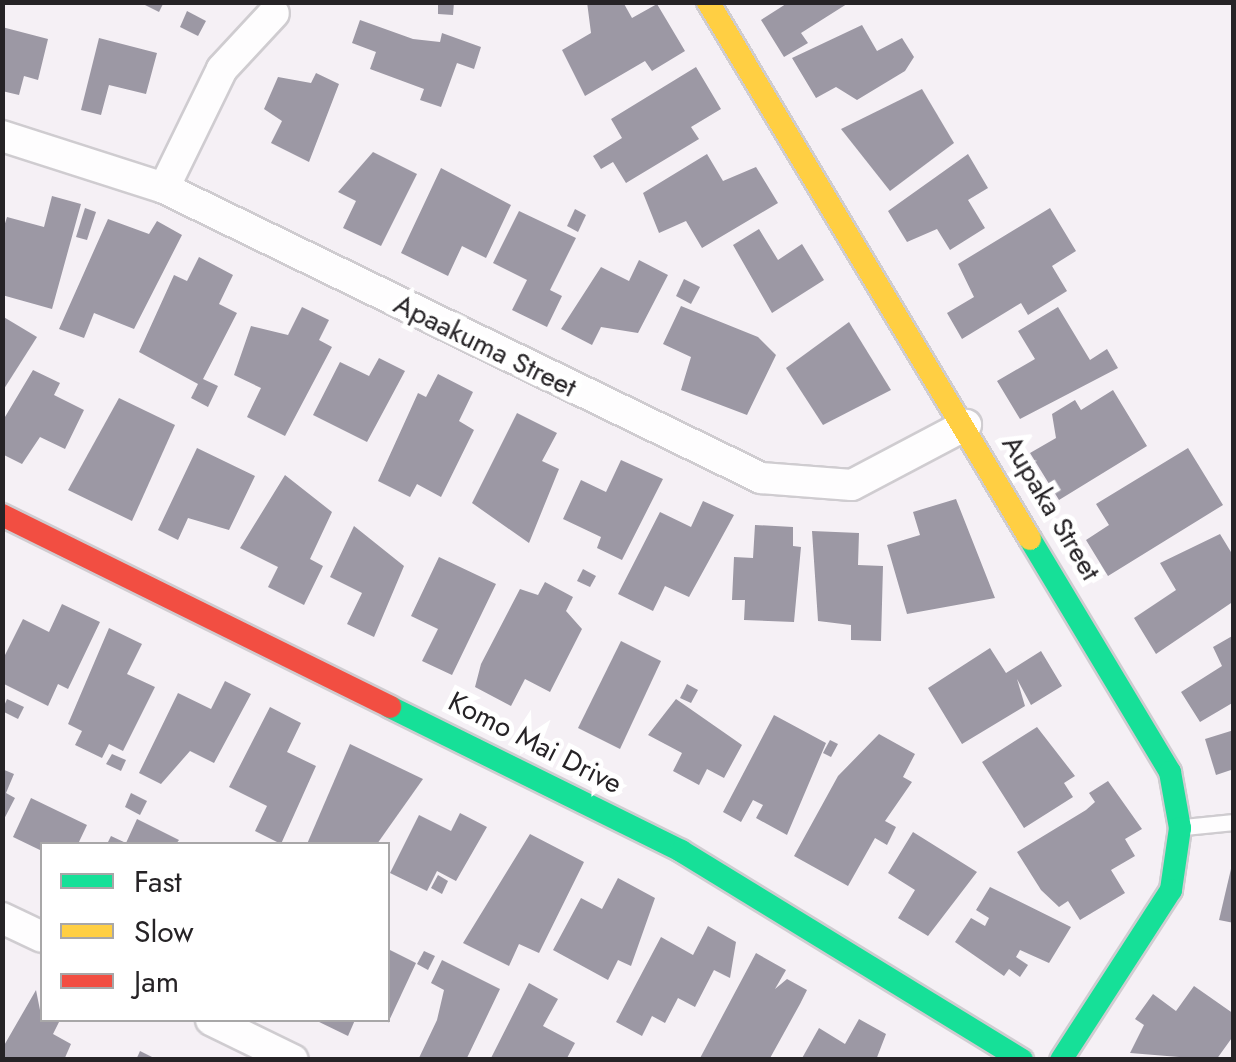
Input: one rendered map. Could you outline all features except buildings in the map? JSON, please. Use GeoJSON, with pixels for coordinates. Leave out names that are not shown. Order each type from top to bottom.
{"type":"FeatureCollection","features":[{"type":"Feature","properties":{"kind":"street","name":"Aupaka Street"},"geometry":{"type":"LineString","coordinates":[[708,2],[1155,736],[1180,828],[1160,913],[1061,1060]]}},
{"type":"Feature","properties":{"kind":"street"},"geometry":{"type":"LineString","coordinates":[[164,188],[222,69],[274,13]]}},
{"type":"Feature","properties":{"kind":"street","name":"Apaakuma Street"},"geometry":{"type":"LineString","coordinates":[[2,136],[164,188],[761,478],[852,485],[966,426]]}},
{"type":"Feature","properties":{"kind":"street","name":"Komo Mai Drive"},"geometry":{"type":"LineString","coordinates":[[2,515],[681,851],[1022,1060]]}},
{"type":"Feature","properties":{"kind":"street"},"geometry":{"type":"LineString","coordinates":[[2,918],[40,936]]}},
{"type":"Feature","properties":{"kind":"street"},"geometry":{"type":"LineString","coordinates":[[215,1022],[293,1060]]}},
{"type":"Feature","properties":{"kind":"lane"},"geometry":{"type":"LineString","coordinates":[[1180,828],[1234,822]]}},
{"type":"Feature","properties":{"kind":"traffic: fast"},"geometry":{"type":"LineString","coordinates":[[1030,539],[1170,772],[1180,828],[1171,890],[1061,1060]]}},
{"type":"Feature","properties":{"kind":"traffic: fast"},"geometry":{"type":"LineString","coordinates":[[390,707],[681,851],[1022,1060]]}},
{"type":"Feature","properties":{"kind":"traffic: slow"},"geometry":{"type":"LineString","coordinates":[[708,2],[1030,539]]}},
{"type":"Feature","properties":{"kind":"traffic: jam"},"geometry":{"type":"LineString","coordinates":[[2,515],[390,707]]}}]}
